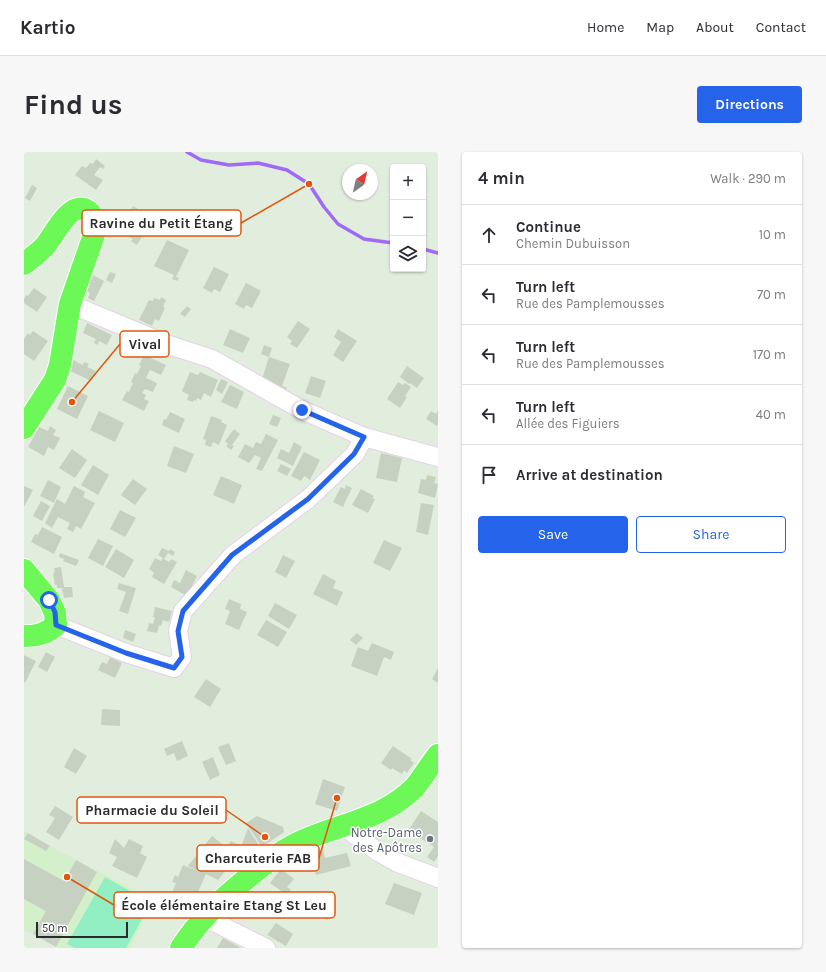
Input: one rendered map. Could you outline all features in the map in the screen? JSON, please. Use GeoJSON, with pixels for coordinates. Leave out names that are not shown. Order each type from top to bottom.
{"type":"FeatureCollection","features":[{"type":"Feature","properties":{"kind":"main road"},"geometry":{"type":"LineString","coordinates":[[24,264],[45,246],[65,218],[72,212],[81,208],[88,211],[94,219],[96,229],[70,304],[60,365],[55,380],[24,428]]}},
{"type":"Feature","properties":{"kind":"main road"},"geometry":{"type":"LineString","coordinates":[[24,570],[49,600],[55,612],[56,625],[43,635],[24,636]]}},
{"type":"Feature","properties":{"kind":"main road"},"geometry":{"type":"LineString","coordinates":[[181,948],[193,929],[217,904],[265,864],[291,846],[318,834],[379,813],[404,796],[415,786],[438,755]]}},
{"type":"Feature","properties":{"kind":"street"},"geometry":{"type":"LineString","coordinates":[[70,304],[169,345],[212,359],[302,410],[364,437],[438,457]]}},
{"type":"Feature","properties":{"kind":"street"},"geometry":{"type":"LineString","coordinates":[[56,625],[126,653],[174,668],[182,657],[178,631],[183,611],[232,555],[308,499],[354,454],[364,437]]}},
{"type":"Feature","properties":{"kind":"street"},"geometry":{"type":"LineString","coordinates":[[343,826],[378,852],[396,862],[438,878]]}},
{"type":"Feature","properties":{"kind":"street"},"geometry":{"type":"LineString","coordinates":[[204,917],[266,948]]}},
{"type":"Feature","properties":{"kind":"shaded area"},"geometry":{"type":"Polygon","coordinates":[[[24,831],[169,908],[163,917],[147,914],[130,948],[59,948],[34,934],[24,931],[24,831]]]}},
{"type":"Feature","properties":{"kind":"green space"},"geometry":{"type":"Polygon","coordinates":[[[105,877],[151,903],[126,948],[75,948],[67,944],[105,877]]]}},
{"type":"Feature","properties":{"kind":"building"},"geometry":{"type":"Polygon","coordinates":[[[96,159],[105,166],[103,169],[100,167],[94,175],[103,180],[96,190],[75,175],[82,166],[86,168],[90,163],[93,164],[96,159]]]}},
{"type":"Feature","properties":{"kind":"building"},"geometry":{"type":"Polygon","coordinates":[[[32,185],[37,188],[30,201],[25,198],[32,185]]]}},
{"type":"Feature","properties":{"kind":"building"},"geometry":{"type":"Polygon","coordinates":[[[133,206],[153,218],[137,245],[131,241],[133,239],[119,230],[133,206]]]}},
{"type":"Feature","properties":{"kind":"building"},"geometry":{"type":"Polygon","coordinates":[[[167,240],[189,250],[176,277],[179,278],[177,281],[172,279],[174,275],[154,266],[167,240]]]}},
{"type":"Feature","properties":{"kind":"building"},"geometry":{"type":"Polygon","coordinates":[[[214,267],[229,274],[220,292],[214,289],[212,293],[203,288],[214,267]]]}},
{"type":"Feature","properties":{"kind":"building"},"geometry":{"type":"Polygon","coordinates":[[[110,272],[116,274],[112,283],[106,280],[110,272]]]}},
{"type":"Feature","properties":{"kind":"building"},"geometry":{"type":"Polygon","coordinates":[[[91,274],[104,281],[94,301],[88,298],[90,293],[86,291],[91,280],[88,279],[91,274]]]}},
{"type":"Feature","properties":{"kind":"building"},"geometry":{"type":"Polygon","coordinates":[[[246,283],[261,291],[252,308],[246,305],[244,309],[235,304],[246,283]]]}},
{"type":"Feature","properties":{"kind":"building"},"geometry":{"type":"Polygon","coordinates":[[[34,288],[47,297],[37,312],[24,303],[26,295],[28,296],[34,288]]]}},
{"type":"Feature","properties":{"kind":"building"},"geometry":{"type":"Polygon","coordinates":[[[161,297],[166,300],[163,307],[165,308],[159,321],[155,319],[152,326],[139,320],[149,300],[153,301],[154,298],[160,300],[161,297]]]}},
{"type":"Feature","properties":{"kind":"building"},"geometry":{"type":"Polygon","coordinates":[[[187,306],[191,309],[185,317],[180,314],[187,306]]]}},
{"type":"Feature","properties":{"kind":"building"},"geometry":{"type":"Polygon","coordinates":[[[298,321],[310,329],[297,348],[290,344],[292,341],[287,337],[298,321]]]}},
{"type":"Feature","properties":{"kind":"building"},"geometry":{"type":"Polygon","coordinates":[[[87,323],[112,335],[107,345],[99,341],[98,345],[94,343],[96,339],[83,333],[87,323]]]}},
{"type":"Feature","properties":{"kind":"building"},"geometry":{"type":"Polygon","coordinates":[[[230,329],[250,338],[243,353],[223,345],[230,329]]]}},
{"type":"Feature","properties":{"kind":"building"},"geometry":{"type":"Polygon","coordinates":[[[338,329],[357,341],[343,362],[333,355],[341,342],[334,337],[338,329]]]}},
{"type":"Feature","properties":{"kind":"building"},"geometry":{"type":"Polygon","coordinates":[[[33,331],[48,341],[34,361],[24,354],[24,339],[28,333],[30,335],[33,331]]]}},
{"type":"Feature","properties":{"kind":"building"},"geometry":{"type":"Polygon","coordinates":[[[264,345],[272,348],[269,357],[261,354],[264,345]]]}},
{"type":"Feature","properties":{"kind":"building"},"geometry":{"type":"Polygon","coordinates":[[[144,355],[166,365],[161,375],[150,370],[146,378],[157,383],[153,392],[145,389],[142,393],[146,395],[144,399],[149,401],[144,411],[122,400],[127,391],[129,392],[133,383],[131,382],[135,373],[137,374],[141,366],[139,365],[144,355]]]}},
{"type":"Feature","properties":{"kind":"building"},"geometry":{"type":"Polygon","coordinates":[[[269,357],[290,364],[282,386],[287,388],[285,392],[274,387],[275,384],[262,379],[269,357]]]}},
{"type":"Feature","properties":{"kind":"building"},"geometry":{"type":"Polygon","coordinates":[[[71,359],[83,365],[84,362],[89,364],[87,367],[96,371],[91,381],[66,369],[71,359]]]}},
{"type":"Feature","properties":{"kind":"building"},"geometry":{"type":"Polygon","coordinates":[[[407,366],[424,378],[417,388],[400,377],[407,366]]]}},
{"type":"Feature","properties":{"kind":"building"},"geometry":{"type":"Polygon","coordinates":[[[190,372],[198,375],[200,372],[218,380],[211,397],[204,393],[201,400],[197,398],[196,401],[194,400],[193,402],[187,400],[189,395],[182,391],[190,372]]]}},
{"type":"Feature","properties":{"kind":"building"},"geometry":{"type":"Polygon","coordinates":[[[311,376],[326,381],[320,398],[305,393],[311,376]]]}},
{"type":"Feature","properties":{"kind":"building"},"geometry":{"type":"Polygon","coordinates":[[[221,379],[228,382],[222,394],[216,390],[221,379]]]}},
{"type":"Feature","properties":{"kind":"building"},"geometry":{"type":"Polygon","coordinates":[[[398,382],[403,385],[405,383],[411,387],[400,408],[387,399],[398,382]]]}},
{"type":"Feature","properties":{"kind":"building"},"geometry":{"type":"Polygon","coordinates":[[[230,385],[244,392],[237,409],[221,402],[230,385]]]}},
{"type":"Feature","properties":{"kind":"building"},"geometry":{"type":"Polygon","coordinates":[[[68,386],[88,396],[77,419],[57,409],[68,386]]]}},
{"type":"Feature","properties":{"kind":"building"},"geometry":{"type":"Polygon","coordinates":[[[438,410],[437,426],[426,419],[431,411],[436,414],[438,410]]]}},
{"type":"Feature","properties":{"kind":"building"},"geometry":{"type":"Polygon","coordinates":[[[99,411],[124,423],[115,442],[90,430],[99,411]]]}},
{"type":"Feature","properties":{"kind":"building"},"geometry":{"type":"Polygon","coordinates":[[[170,412],[185,419],[179,433],[162,425],[164,419],[166,420],[170,412]]]}},
{"type":"Feature","properties":{"kind":"building"},"geometry":{"type":"Polygon","coordinates":[[[273,415],[281,418],[277,427],[269,424],[273,415]]]}},
{"type":"Feature","properties":{"kind":"building"},"geometry":{"type":"Polygon","coordinates":[[[211,416],[222,420],[221,422],[227,425],[219,445],[213,442],[211,447],[205,445],[206,440],[203,439],[211,416]]]}},
{"type":"Feature","properties":{"kind":"building"},"geometry":{"type":"Polygon","coordinates":[[[50,426],[56,430],[53,435],[60,438],[54,450],[48,447],[44,456],[28,447],[39,427],[48,431],[50,426]]]}},
{"type":"Feature","properties":{"kind":"building"},"geometry":{"type":"Polygon","coordinates":[[[234,429],[240,434],[232,445],[234,446],[231,450],[226,446],[228,444],[225,441],[234,429]]]}},
{"type":"Feature","properties":{"kind":"building"},"geometry":{"type":"Polygon","coordinates":[[[266,434],[278,440],[262,471],[256,469],[261,458],[255,455],[249,463],[238,457],[245,444],[253,448],[256,442],[261,444],[266,434]]]}},
{"type":"Feature","properties":{"kind":"building"},"geometry":{"type":"Polygon","coordinates":[[[294,442],[302,447],[293,466],[277,458],[281,449],[289,453],[294,442]]]}},
{"type":"Feature","properties":{"kind":"building"},"geometry":{"type":"Polygon","coordinates":[[[174,446],[194,454],[186,473],[167,466],[174,446]]]}},
{"type":"Feature","properties":{"kind":"building"},"geometry":{"type":"Polygon","coordinates":[[[72,449],[87,460],[75,478],[59,468],[72,449]]]}},
{"type":"Feature","properties":{"kind":"building"},"geometry":{"type":"Polygon","coordinates":[[[304,452],[320,460],[310,480],[304,476],[301,481],[291,476],[304,452]]]}},
{"type":"Feature","properties":{"kind":"building"},"geometry":{"type":"Polygon","coordinates":[[[381,453],[402,458],[397,482],[376,478],[381,453]]]}},
{"type":"Feature","properties":{"kind":"building"},"geometry":{"type":"Polygon","coordinates":[[[281,464],[291,469],[287,476],[277,471],[281,464]]]}},
{"type":"Feature","properties":{"kind":"building"},"geometry":{"type":"Polygon","coordinates":[[[93,465],[109,475],[98,495],[81,485],[93,465]]]}},
{"type":"Feature","properties":{"kind":"building"},"geometry":{"type":"Polygon","coordinates":[[[427,475],[436,477],[434,483],[438,484],[435,498],[418,493],[421,479],[426,480],[427,475]]]}},
{"type":"Feature","properties":{"kind":"building"},"geometry":{"type":"Polygon","coordinates":[[[221,476],[242,485],[234,504],[213,495],[221,476]]]}},
{"type":"Feature","properties":{"kind":"building"},"geometry":{"type":"Polygon","coordinates":[[[133,479],[147,489],[135,505],[121,495],[133,479]]]}},
{"type":"Feature","properties":{"kind":"building"},"geometry":{"type":"Polygon","coordinates":[[[48,480],[61,487],[54,503],[40,496],[48,480]]]}},
{"type":"Feature","properties":{"kind":"building"},"geometry":{"type":"Polygon","coordinates":[[[346,485],[352,488],[343,507],[333,502],[341,487],[345,489],[346,485]]]}},
{"type":"Feature","properties":{"kind":"building"},"geometry":{"type":"Polygon","coordinates":[[[24,486],[33,490],[24,507],[24,486]]]}},
{"type":"Feature","properties":{"kind":"building"},"geometry":{"type":"Polygon","coordinates":[[[74,486],[85,492],[83,497],[95,503],[81,529],[76,526],[73,532],[67,529],[70,523],[58,517],[52,528],[45,523],[57,499],[65,504],[74,486]]]}},
{"type":"Feature","properties":{"kind":"building"},"geometry":{"type":"Polygon","coordinates":[[[361,489],[374,496],[372,498],[375,499],[368,513],[352,505],[361,489]]]}},
{"type":"Feature","properties":{"kind":"building"},"geometry":{"type":"Polygon","coordinates":[[[41,501],[50,506],[42,521],[33,516],[41,501]]]}},
{"type":"Feature","properties":{"kind":"building"},"geometry":{"type":"Polygon","coordinates":[[[421,503],[434,505],[428,535],[416,532],[421,503]]]}},
{"type":"Feature","properties":{"kind":"building"},"geometry":{"type":"Polygon","coordinates":[[[120,510],[136,518],[125,537],[110,529],[120,510]]]}},
{"type":"Feature","properties":{"kind":"building"},"geometry":{"type":"Polygon","coordinates":[[[42,527],[62,537],[54,554],[31,542],[35,534],[38,535],[42,527]]]}},
{"type":"Feature","properties":{"kind":"building"},"geometry":{"type":"Polygon","coordinates":[[[98,539],[113,546],[103,566],[88,558],[98,539]]]}},
{"type":"Feature","properties":{"kind":"building"},"geometry":{"type":"Polygon","coordinates":[[[384,540],[402,548],[390,571],[373,563],[384,540]]]}},
{"type":"Feature","properties":{"kind":"building"},"geometry":{"type":"Polygon","coordinates":[[[162,548],[169,551],[170,549],[175,552],[173,556],[168,553],[164,559],[169,562],[171,559],[177,562],[164,584],[152,577],[154,573],[149,569],[155,558],[161,561],[163,558],[158,555],[162,548]]]}},
{"type":"Feature","properties":{"kind":"building"},"geometry":{"type":"Polygon","coordinates":[[[116,549],[134,560],[124,578],[105,567],[116,549]]]}},
{"type":"Feature","properties":{"kind":"building"},"geometry":{"type":"Polygon","coordinates":[[[60,553],[79,560],[76,566],[63,561],[64,559],[59,557],[60,553]]]}},
{"type":"Feature","properties":{"kind":"building"},"geometry":{"type":"Polygon","coordinates":[[[283,555],[295,561],[286,578],[275,572],[283,555]]]}},
{"type":"Feature","properties":{"kind":"building"},"geometry":{"type":"Polygon","coordinates":[[[61,567],[64,587],[72,587],[73,597],[64,598],[62,588],[57,588],[57,585],[55,585],[53,573],[55,572],[54,568],[61,567]]]}},
{"type":"Feature","properties":{"kind":"building"},"geometry":{"type":"Polygon","coordinates":[[[186,570],[197,576],[187,596],[171,587],[174,580],[180,583],[186,570]]]}},
{"type":"Feature","properties":{"kind":"building"},"geometry":{"type":"Polygon","coordinates":[[[323,574],[336,581],[333,588],[343,592],[337,606],[313,594],[323,574]]]}},
{"type":"Feature","properties":{"kind":"building"},"geometry":{"type":"Polygon","coordinates":[[[119,583],[136,588],[128,614],[119,611],[126,592],[117,589],[119,583]]]}},
{"type":"Feature","properties":{"kind":"building"},"geometry":{"type":"Polygon","coordinates":[[[229,599],[241,604],[240,609],[247,612],[239,630],[225,624],[230,611],[225,609],[229,599]]]}},
{"type":"Feature","properties":{"kind":"building"},"geometry":{"type":"Polygon","coordinates":[[[275,603],[297,615],[289,629],[268,616],[275,603]]]}},
{"type":"Feature","properties":{"kind":"building"},"geometry":{"type":"Polygon","coordinates":[[[155,607],[172,611],[169,622],[163,620],[161,626],[159,625],[157,633],[147,631],[149,623],[153,624],[155,607]]]}},
{"type":"Feature","properties":{"kind":"building"},"geometry":{"type":"Polygon","coordinates":[[[266,620],[287,632],[278,647],[257,635],[266,620]]]}},
{"type":"Feature","properties":{"kind":"building"},"geometry":{"type":"Polygon","coordinates":[[[125,630],[136,634],[133,642],[123,638],[125,630]]]}},
{"type":"Feature","properties":{"kind":"building"},"geometry":{"type":"Polygon","coordinates":[[[357,633],[363,638],[356,645],[350,640],[357,633]]]}},
{"type":"Feature","properties":{"kind":"building"},"geometry":{"type":"Polygon","coordinates":[[[372,643],[394,652],[391,660],[384,657],[377,676],[351,666],[358,647],[368,651],[372,643]]]}},
{"type":"Feature","properties":{"kind":"building"},"geometry":{"type":"Polygon","coordinates":[[[46,652],[55,657],[47,672],[38,667],[46,652]]]}},
{"type":"Feature","properties":{"kind":"building"},"geometry":{"type":"Polygon","coordinates":[[[24,655],[36,661],[25,683],[24,682],[24,655]]]}},
{"type":"Feature","properties":{"kind":"building"},"geometry":{"type":"Polygon","coordinates":[[[110,657],[122,663],[115,678],[98,670],[102,662],[107,664],[110,657]]]}},
{"type":"Feature","properties":{"kind":"building"},"geometry":{"type":"Polygon","coordinates":[[[438,668],[438,683],[432,679],[438,668]]]}},
{"type":"Feature","properties":{"kind":"building"},"geometry":{"type":"Polygon","coordinates":[[[206,679],[221,689],[210,707],[194,697],[206,679]]]}},
{"type":"Feature","properties":{"kind":"building"},"geometry":{"type":"Polygon","coordinates":[[[102,709],[120,710],[120,726],[101,725],[102,709]]]}},
{"type":"Feature","properties":{"kind":"building"},"geometry":{"type":"Polygon","coordinates":[[[182,741],[188,756],[177,761],[174,753],[167,756],[164,749],[182,741]]]}},
{"type":"Feature","properties":{"kind":"building"},"geometry":{"type":"Polygon","coordinates":[[[229,743],[236,761],[226,765],[218,747],[229,743]]]}},
{"type":"Feature","properties":{"kind":"building"},"geometry":{"type":"Polygon","coordinates":[[[393,746],[412,759],[410,760],[414,763],[407,773],[404,770],[402,774],[392,768],[391,770],[381,763],[393,746]]]}},
{"type":"Feature","properties":{"kind":"building"},"geometry":{"type":"Polygon","coordinates":[[[74,748],[87,756],[76,774],[64,767],[74,748]]]}},
{"type":"Feature","properties":{"kind":"building"},"geometry":{"type":"Polygon","coordinates":[[[213,757],[220,775],[210,780],[202,762],[213,757]]]}},
{"type":"Feature","properties":{"kind":"building"},"geometry":{"type":"Polygon","coordinates":[[[323,779],[345,787],[337,811],[315,804],[323,779]]]}},
{"type":"Feature","properties":{"kind":"building"},"geometry":{"type":"Polygon","coordinates":[[[55,806],[73,817],[59,840],[46,832],[55,818],[49,815],[55,806]]]}},
{"type":"Feature","properties":{"kind":"building","name":"Notre-Dame des Apôtres"},"geometry":{"type":"Polygon","coordinates":[[[421,811],[438,822],[438,856],[434,862],[427,857],[434,847],[408,831],[421,811]]]}},
{"type":"Feature","properties":{"kind":"building"},"geometry":{"type":"Polygon","coordinates":[[[257,816],[283,827],[284,832],[262,847],[246,823],[257,816]]]}},
{"type":"Feature","properties":{"kind":"building"},"geometry":{"type":"Polygon","coordinates":[[[248,828],[258,844],[253,851],[242,844],[248,828]]]}},
{"type":"Feature","properties":{"kind":"building"},"geometry":{"type":"Polygon","coordinates":[[[28,833],[50,846],[46,851],[24,839],[28,833]]]}},
{"type":"Feature","properties":{"kind":"building"},"geometry":{"type":"Polygon","coordinates":[[[212,836],[226,847],[231,841],[239,844],[249,851],[242,860],[238,856],[218,880],[206,874],[193,903],[171,895],[176,883],[172,882],[175,875],[178,877],[183,865],[197,871],[188,866],[212,836]]]}},
{"type":"Feature","properties":{"kind":"building"},"geometry":{"type":"Polygon","coordinates":[[[115,839],[124,848],[129,839],[143,846],[140,853],[147,857],[137,878],[112,866],[117,857],[109,853],[115,839]]]}},
{"type":"Feature","properties":{"kind":"building"},"geometry":{"type":"Polygon","coordinates":[[[312,850],[313,853],[323,850],[325,858],[347,853],[351,866],[316,875],[312,861],[309,862],[306,851],[312,850]]]}},
{"type":"Feature","properties":{"kind":"building"},"geometry":{"type":"Polygon","coordinates":[[[24,859],[64,881],[76,860],[97,872],[56,947],[33,934],[46,911],[24,899],[24,859]]]}},
{"type":"Feature","properties":{"kind":"building"},"geometry":{"type":"Polygon","coordinates":[[[281,869],[294,879],[287,887],[291,890],[287,895],[270,883],[281,869]]]}},
{"type":"Feature","properties":{"kind":"building"},"geometry":{"type":"Polygon","coordinates":[[[394,883],[422,893],[414,915],[385,904],[394,883]]]}},
{"type":"Feature","properties":{"kind":"building"},"geometry":{"type":"Polygon","coordinates":[[[247,888],[254,892],[251,896],[255,898],[251,905],[253,906],[250,911],[238,904],[247,888]]]}},
{"type":"Feature","properties":{"kind":"building"},"geometry":{"type":"Polygon","coordinates":[[[323,899],[326,902],[332,902],[336,907],[327,920],[313,912],[323,899]]]}},
{"type":"Feature","properties":{"kind":"building"},"geometry":{"type":"Polygon","coordinates":[[[276,923],[293,934],[286,946],[267,935],[276,923]]]}},
{"type":"Feature","properties":{"kind":"building"},"geometry":{"type":"Polygon","coordinates":[[[223,938],[241,948],[217,948],[223,938]]]}},
{"type":"Feature","properties":{"kind":"waterway"},"geometry":{"type":"LineString","coordinates":[[187,152],[201,160],[229,165],[258,163],[287,170],[309,184],[324,207],[338,224],[364,239],[390,243]]}},
{"type":"Feature","properties":{"kind":"waterway"},"geometry":{"type":"LineString","coordinates":[[426,250],[438,253]]}},
{"type":"Feature","properties":{"kind":"place","name":"Ravine du Petit Étang"},"geometry":{"type":"Point","coordinates":[309,184]}},
{"type":"Feature","properties":{"kind":"place","name":"Vival"},"geometry":{"type":"Point","coordinates":[72,402]}},
{"type":"Feature","properties":{"kind":"place","name":"Charcuterie FAB"},"geometry":{"type":"Point","coordinates":[337,798]}},
{"type":"Feature","properties":{"kind":"place","name":"Pharmacie du Soleil"},"geometry":{"type":"Point","coordinates":[265,837]}},
{"type":"Feature","properties":{"kind":"place","name":"Notre-Dame des Apôtres"},"geometry":{"type":"Point","coordinates":[430,839]}},
{"type":"Feature","properties":{"kind":"place","name":"École élémentaire Etang St Leu"},"geometry":{"type":"Point","coordinates":[67,877]}},
{"type":"Feature","properties":{"kind":"route"},"geometry":{"type":"LineString","coordinates":[[49,600],[55,612],[56,625],[126,653],[174,668],[182,657],[178,631],[183,611],[232,555],[308,499],[354,454],[364,437],[302,410]]}}]}
